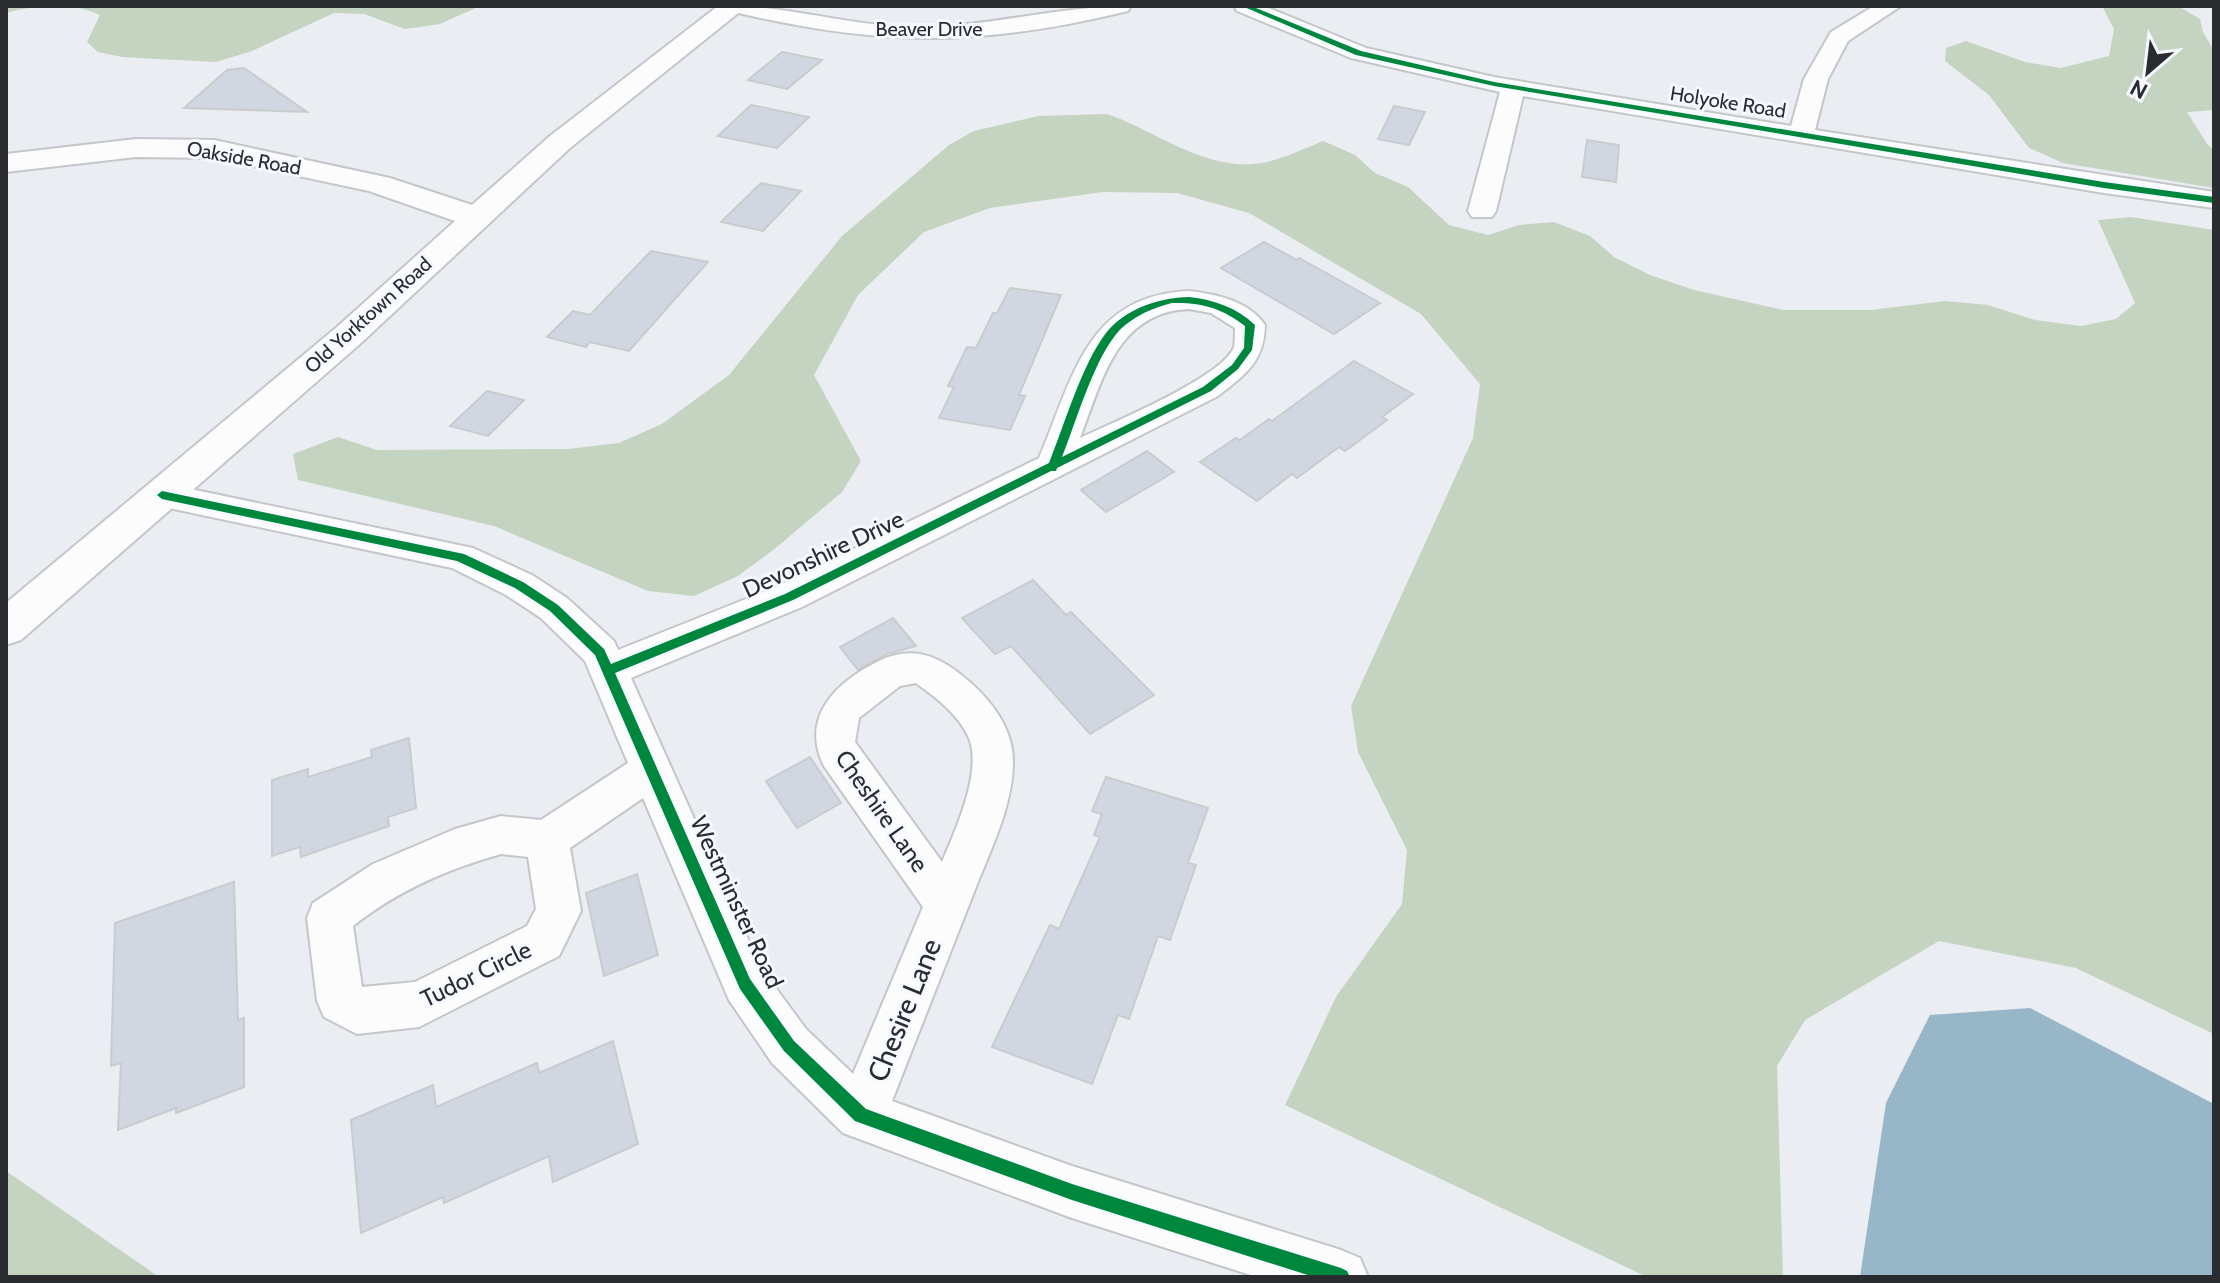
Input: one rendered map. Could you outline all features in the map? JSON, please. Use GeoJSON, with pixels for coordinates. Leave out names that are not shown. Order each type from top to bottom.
{"type":"FeatureCollection","features":[{"type":"Feature","properties":{"kind":"main road","name":"Old Yorktown Road"},"geometry":{"type":"LineString","coordinates":[[6,628],[349,335],[572,131],[736,6]]}},
{"type":"Feature","properties":{"kind":"main road","name":"Oakside Road"},"geometry":{"type":"LineString","coordinates":[[6,163],[59,155],[169,147],[214,149],[400,189],[436,200],[475,218]]}},
{"type":"Feature","properties":{"kind":"street","name":"Beaver Drive"},"geometry":{"type":"LineString","coordinates":[[736,6],[818,24],[885,32],[938,32],[1002,28],[1120,6]]}},
{"type":"Feature","properties":{"kind":"street","name":"Holyoke Road"},"geometry":{"type":"LineString","coordinates":[[1245,6],[1359,53],[1513,87],[2214,200]]}},
{"type":"Feature","properties":{"kind":"street"},"geometry":{"type":"LineString","coordinates":[[1801,134],[1816,79],[1839,37],[1890,6]]}},
{"type":"Feature","properties":{"kind":"street"},"geometry":{"type":"LineString","coordinates":[[1482,211],[1513,87]]}},
{"type":"Feature","properties":{"kind":"street","name":"Devonshire Drive"},"geometry":{"type":"LineString","coordinates":[[609,670],[789,597],[1052,468],[1207,389],[1235,367],[1249,348],[1250,325],[1235,311],[1186,298],[1135,313],[1109,335],[1052,468]]}},
{"type":"Feature","properties":{"kind":"street","name":"Westminster Road"},"geometry":{"type":"LineString","coordinates":[[162,495],[460,557],[519,585],[554,608],[600,652],[745,984],[789,1046],[861,1115],[1072,1192],[1341,1277]]}},
{"type":"Feature","properties":{"kind":"street","name":"Cheshire Lane"},"geometry":{"type":"LineString","coordinates":[[921,667],[935,676],[981,721],[992,745],[987,798],[947,904],[838,754],[835,742],[840,710],[890,673],[921,667]]}},
{"type":"Feature","properties":{"kind":"street"},"geometry":{"type":"LineString","coordinates":[[547,840],[652,769]]}},
{"type":"Feature","properties":{"kind":"street","name":"Tudor Circle"},"geometry":{"type":"LineString","coordinates":[[501,835],[547,840],[559,911],[543,941],[419,1004],[357,1011],[341,1001],[329,918],[355,895],[456,846],[501,835]]}},
{"type":"Feature","properties":{"kind":"street","name":"Chesire Lane"},"geometry":{"type":"LineString","coordinates":[[861,1115],[947,904]]}},
{"type":"Feature","properties":{"kind":"green space"},"geometry":{"type":"Polygon","coordinates":[[[6,6],[54,6],[6,13],[6,6]]]}},
{"type":"Feature","properties":{"kind":"green space"},"geometry":{"type":"Polygon","coordinates":[[[54,6],[480,6],[440,24],[405,29],[364,14],[334,13],[252,51],[216,62],[122,57],[98,52],[87,42],[100,15],[54,6]]]}},
{"type":"Feature","properties":{"kind":"green space"},"geometry":{"type":"Polygon","coordinates":[[[2102,6],[2178,6],[2200,19],[2203,32],[2214,51],[2214,110],[2187,112],[2214,150],[2214,188],[2063,163],[2029,148],[1989,95],[1945,61],[1946,48],[1966,41],[2025,62],[2061,68],[2109,56],[2114,29],[2102,6]]]}},
{"type":"Feature","properties":{"kind":"green space"},"geometry":{"type":"Polygon","coordinates":[[[1107,114],[1186,150],[1228,163],[1271,161],[1323,141],[1355,155],[1375,173],[1408,187],[1449,225],[1488,235],[1519,225],[1554,222],[1590,236],[1614,257],[1650,275],[1694,290],[1783,310],[1871,310],[1945,301],[1988,305],[2035,320],[2081,326],[2116,319],[2135,303],[2098,220],[2131,217],[2214,230],[2214,1034],[2076,968],[1939,941],[1805,1020],[1777,1066],[1783,1277],[1647,1277],[1285,1105],[1336,997],[1402,904],[1407,850],[1358,752],[1351,706],[1473,438],[1480,384],[1421,314],[1249,213],[1177,193],[1103,192],[990,208],[924,232],[858,295],[814,375],[861,461],[842,492],[738,576],[694,596],[648,591],[494,526],[298,480],[293,454],[338,437],[377,450],[568,449],[619,443],[662,424],[729,375],[842,236],[949,145],[974,131],[1038,116],[1107,114]]]}},
{"type":"Feature","properties":{"kind":"green space"},"geometry":{"type":"Polygon","coordinates":[[[6,1171],[159,1277],[6,1277],[6,1171]]]}},
{"type":"Feature","properties":{"kind":"water"},"geometry":{"type":"Polygon","coordinates":[[[2030,1008],[2214,1104],[2214,1277],[1860,1277],[1886,1103],[1930,1015],[2030,1008]]]}},
{"type":"Feature","properties":{"kind":"building"},"geometry":{"type":"Polygon","coordinates":[[[782,52],[822,60],[787,89],[748,80],[782,52]]]}},
{"type":"Feature","properties":{"kind":"building"},"geometry":{"type":"Polygon","coordinates":[[[244,68],[307,112],[184,108],[227,70],[244,68]]]}},
{"type":"Feature","properties":{"kind":"building"},"geometry":{"type":"Polygon","coordinates":[[[751,105],[809,117],[777,148],[718,136],[751,105]]]}},
{"type":"Feature","properties":{"kind":"building"},"geometry":{"type":"Polygon","coordinates":[[[1394,106],[1425,112],[1409,145],[1378,139],[1394,106]]]}},
{"type":"Feature","properties":{"kind":"building"},"geometry":{"type":"Polygon","coordinates":[[[1587,140],[1619,145],[1616,182],[1582,177],[1587,140]]]}},
{"type":"Feature","properties":{"kind":"building"},"geometry":{"type":"Polygon","coordinates":[[[761,183],[801,191],[763,231],[721,222],[761,183]]]}},
{"type":"Feature","properties":{"kind":"building"},"geometry":{"type":"Polygon","coordinates":[[[1264,242],[1380,303],[1334,334],[1221,268],[1264,242]]]}},
{"type":"Feature","properties":{"kind":"building"},"geometry":{"type":"Polygon","coordinates":[[[651,251],[708,262],[629,351],[590,342],[586,347],[547,337],[573,311],[590,315],[651,251]]]}},
{"type":"Feature","properties":{"kind":"building"},"geometry":{"type":"Polygon","coordinates":[[[1010,288],[1061,295],[1019,395],[1025,396],[1010,430],[939,418],[954,387],[948,386],[967,347],[976,348],[993,313],[997,313],[1010,288]]]}},
{"type":"Feature","properties":{"kind":"building"},"geometry":{"type":"Polygon","coordinates":[[[1354,361],[1413,394],[1382,417],[1387,420],[1345,451],[1339,447],[1297,478],[1292,474],[1257,501],[1200,462],[1236,438],[1240,440],[1269,419],[1272,421],[1354,361]]]}},
{"type":"Feature","properties":{"kind":"building"},"geometry":{"type":"Polygon","coordinates":[[[487,391],[524,400],[488,436],[450,426],[487,391]]]}},
{"type":"Feature","properties":{"kind":"building"},"geometry":{"type":"Polygon","coordinates":[[[1147,451],[1174,472],[1106,512],[1081,490],[1147,451]]]}},
{"type":"Feature","properties":{"kind":"building"},"geometry":{"type":"Polygon","coordinates":[[[1033,580],[1066,615],[1071,612],[1154,695],[1090,734],[1011,646],[995,654],[962,618],[1033,580]]]}},
{"type":"Feature","properties":{"kind":"building"},"geometry":{"type":"Polygon","coordinates":[[[893,618],[916,646],[887,654],[858,670],[840,647],[893,618]]]}},
{"type":"Feature","properties":{"kind":"building"},"geometry":{"type":"Polygon","coordinates":[[[409,738],[416,808],[388,817],[389,826],[301,857],[300,847],[272,856],[272,780],[308,769],[308,777],[372,757],[371,750],[409,738]]]}},
{"type":"Feature","properties":{"kind":"building"},"geometry":{"type":"Polygon","coordinates":[[[810,757],[841,803],[797,828],[766,781],[810,757]]]}},
{"type":"Feature","properties":{"kind":"building"},"geometry":{"type":"Polygon","coordinates":[[[1106,777],[1208,808],[1188,863],[1196,865],[1170,940],[1158,936],[1129,1019],[1118,1015],[1092,1084],[992,1047],[1050,925],[1059,929],[1100,837],[1094,835],[1102,814],[1092,811],[1106,777]]]}},
{"type":"Feature","properties":{"kind":"building"},"geometry":{"type":"Polygon","coordinates":[[[637,874],[658,955],[604,976],[586,893],[637,874]]]}},
{"type":"Feature","properties":{"kind":"building"},"geometry":{"type":"Polygon","coordinates":[[[234,882],[238,1020],[244,1018],[244,1087],[176,1113],[176,1108],[118,1130],[121,1063],[111,1066],[115,923],[234,882]]]}},
{"type":"Feature","properties":{"kind":"building"},"geometry":{"type":"Polygon","coordinates":[[[613,1041],[638,1144],[553,1182],[549,1156],[444,1203],[443,1197],[361,1233],[351,1120],[433,1085],[436,1107],[537,1063],[539,1073],[613,1041]]]}},
{"type":"Feature","properties":{"kind":"cycle path"},"geometry":{"type":"LineString","coordinates":[[1245,6],[1359,53],[1494,84],[2104,185],[2214,200]]}},
{"type":"Feature","properties":{"kind":"cycle path"},"geometry":{"type":"LineString","coordinates":[[609,670],[789,597],[1207,389],[1235,367],[1249,348],[1250,325],[1221,307],[1189,300],[1156,304],[1126,321],[1110,335],[1100,353],[1085,385],[1058,452],[1052,468]]}},
{"type":"Feature","properties":{"kind":"cycle path"},"geometry":{"type":"LineString","coordinates":[[162,495],[460,557],[519,585],[554,608],[600,652],[745,984],[789,1046],[861,1115],[1072,1192],[1341,1277]]}}]}
